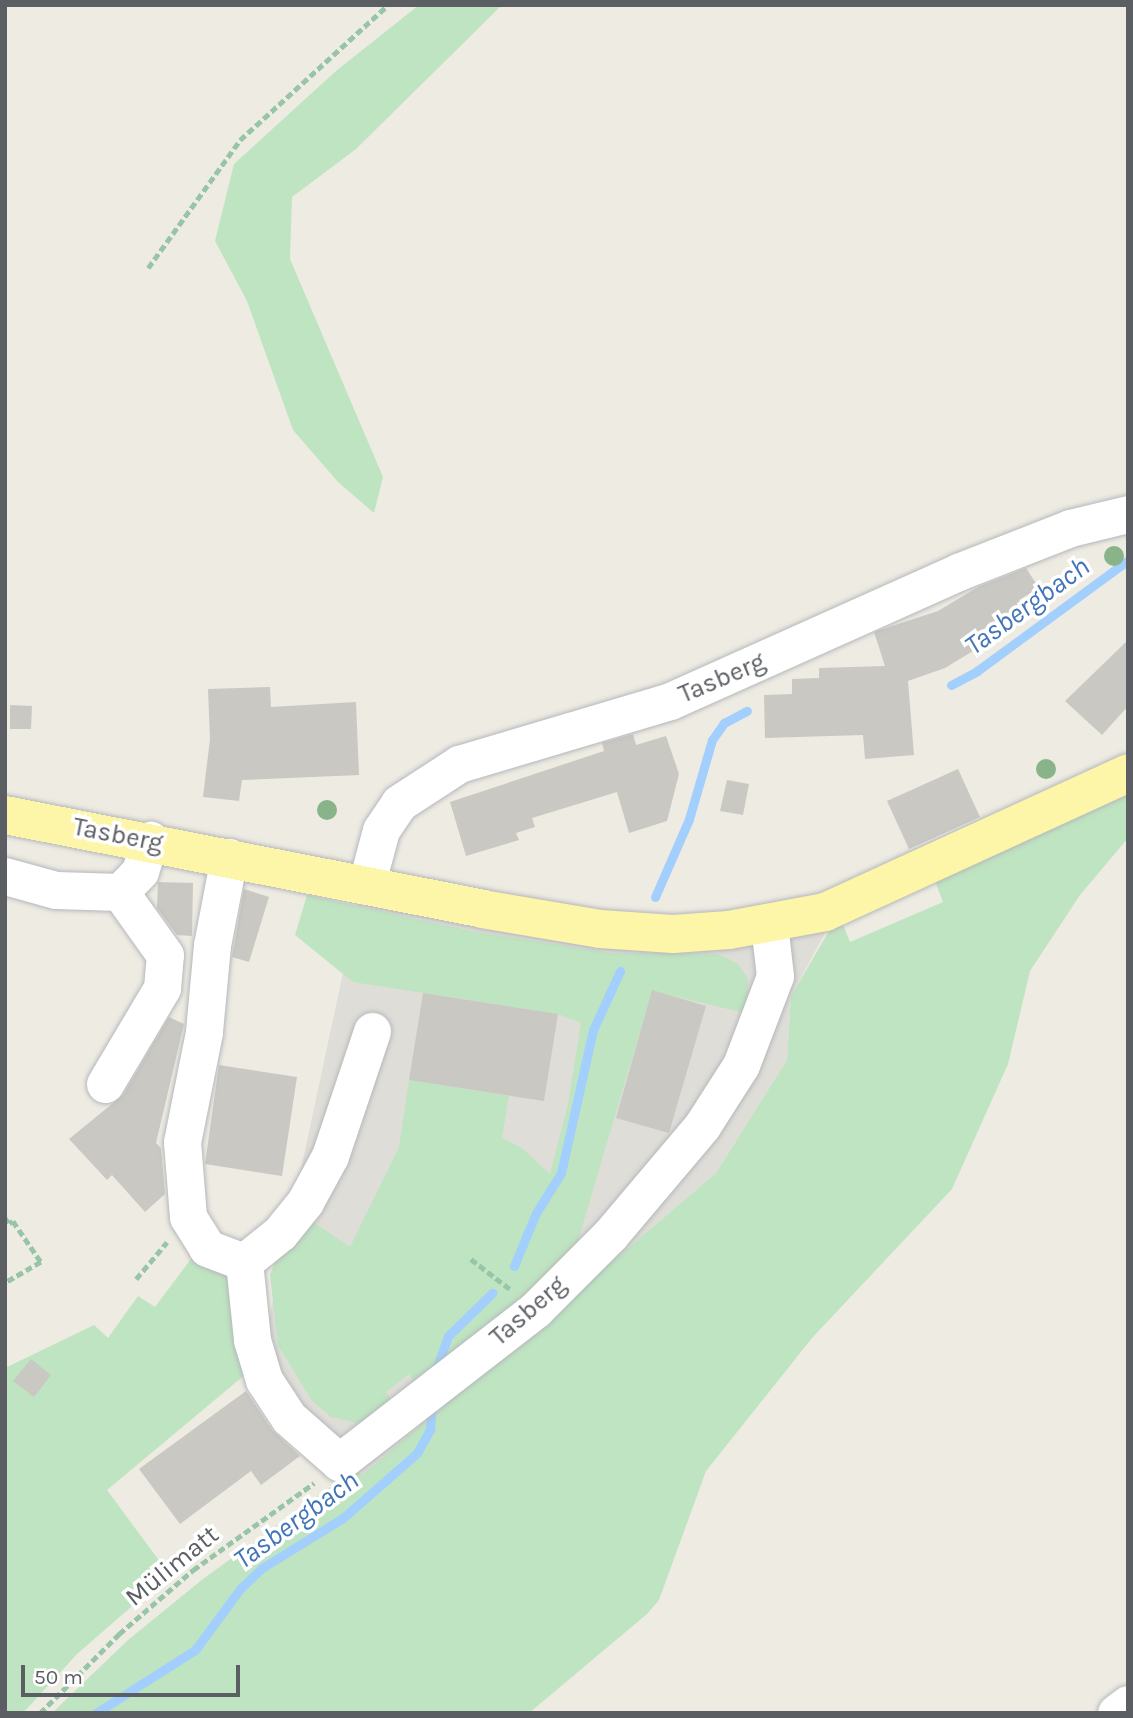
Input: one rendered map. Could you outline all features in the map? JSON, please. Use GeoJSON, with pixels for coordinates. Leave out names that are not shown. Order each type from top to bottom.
{"type":"FeatureCollection","features":[{"type":"Feature","properties":{"kind":"main road","name":"Tasberg"},"geometry":{"type":"LineString","coordinates":[[5,815],[150,840],[366,886],[600,929],[673,934],[769,924],[825,912],[887,887],[1128,773]]}},
{"type":"Feature","properties":{"kind":"street","name":"Tasberg"},"geometry":{"type":"LineString","coordinates":[[366,886],[380,830],[398,803],[459,764],[670,701],[958,572],[1070,528],[1128,514]]}},
{"type":"Feature","properties":{"kind":"street"},"geometry":{"type":"LineString","coordinates":[[5,876],[56,890],[120,892],[140,871],[150,840]]}},
{"type":"Feature","properties":{"kind":"street"},"geometry":{"type":"LineString","coordinates":[[229,857],[212,945],[204,1032],[182,1142],[188,1217],[207,1248],[244,1262]]}},
{"type":"Feature","properties":{"kind":"street"},"geometry":{"type":"LineString","coordinates":[[105,1084],[162,988],[165,955],[120,892]]}},
{"type":"Feature","properties":{"kind":"street","name":"Tasberg"},"geometry":{"type":"LineString","coordinates":[[339,1462],[420,1402],[536,1309],[642,1199],[702,1126],[741,1065],[775,976],[769,924]]}},
{"type":"Feature","properties":{"kind":"street"},"geometry":{"type":"LineString","coordinates":[[165,955],[212,945]]}},
{"type":"Feature","properties":{"kind":"street"},"geometry":{"type":"LineString","coordinates":[[244,1262],[281,1233],[306,1202],[330,1156],[372,1031]]}},
{"type":"Feature","properties":{"kind":"street"},"geometry":{"type":"LineString","coordinates":[[244,1262],[252,1340],[264,1380],[289,1418],[339,1462]]}},
{"type":"Feature","properties":{"kind":"street"},"geometry":{"type":"LineString","coordinates":[[1116,1713],[1128,1704]]}},
{"type":"Feature","properties":{"kind":"path"},"geometry":{"type":"LineString","coordinates":[[148,268],[240,140],[387,5]]}},
{"type":"Feature","properties":{"kind":"path"},"geometry":{"type":"LineString","coordinates":[[5,1217],[9,1223],[13,1221],[41,1262],[5,1283]]}},
{"type":"Feature","properties":{"kind":"path"},"geometry":{"type":"LineString","coordinates":[[136,1279],[188,1217]]}},
{"type":"Feature","properties":{"kind":"path"},"geometry":{"type":"LineString","coordinates":[[471,1259],[536,1309]]}},
{"type":"Feature","properties":{"kind":"path","name":"Mülimatt"},"geometry":{"type":"LineString","coordinates":[[40,1713],[119,1634],[193,1570],[339,1462]]}},
{"type":"Feature","properties":{"kind":"shaded area"},"geometry":{"type":"Polygon","coordinates":[[[359,898],[601,921],[817,907],[824,935],[791,996],[787,1060],[716,1173],[362,1475],[257,1375],[359,898]]]}},
{"type":"Feature","properties":{"kind":"green space"},"geometry":{"type":"Polygon","coordinates":[[[419,5],[502,5],[356,149],[292,197],[290,259],[383,477],[374,513],[338,482],[293,430],[247,301],[215,241],[234,164],[336,71],[419,5]]]}},
{"type":"Feature","properties":{"kind":"green space"},"geometry":{"type":"Polygon","coordinates":[[[1128,791],[1128,838],[1080,895],[1030,971],[1008,1064],[952,1189],[812,1338],[706,1471],[659,1600],[647,1614],[529,1713],[52,1713],[128,1640],[203,1579],[355,1469],[362,1475],[716,1173],[787,1060],[791,996],[832,926],[842,922],[850,942],[943,902],[935,881],[1128,791]]]}},
{"type":"Feature","properties":{"kind":"green space"},"geometry":{"type":"Polygon","coordinates":[[[307,895],[471,931],[611,953],[718,954],[738,964],[747,977],[749,1001],[745,1013],[652,991],[577,1244],[550,1269],[552,1276],[418,1386],[409,1374],[386,1392],[393,1402],[376,1419],[358,1423],[331,1417],[312,1401],[278,1345],[270,1275],[282,1241],[303,1215],[350,1247],[399,1147],[409,1080],[509,1096],[502,1138],[522,1148],[550,1174],[568,1104],[581,1023],[558,1014],[353,982],[295,935],[307,895]]]}},
{"type":"Feature","properties":{"kind":"green space"},"geometry":{"type":"Polygon","coordinates":[[[197,1251],[226,1266],[253,1368],[107,1490],[169,1574],[77,1654],[23,1713],[5,1713],[5,1368],[94,1325],[108,1338],[138,1296],[155,1307],[197,1251]]]}},
{"type":"Feature","properties":{"kind":"building"},"geometry":{"type":"Polygon","coordinates":[[[1026,568],[1039,588],[1019,600],[1022,605],[966,640],[973,651],[945,668],[908,681],[914,755],[865,759],[863,735],[765,738],[764,695],[792,694],[792,679],[819,678],[819,668],[885,666],[874,632],[938,611],[978,587],[1026,568]]]}},
{"type":"Feature","properties":{"kind":"building"},"geometry":{"type":"Polygon","coordinates":[[[1128,640],[1128,706],[1102,735],[1065,701],[1128,640]]]}},
{"type":"Feature","properties":{"kind":"building"},"geometry":{"type":"Polygon","coordinates":[[[270,687],[271,707],[356,702],[359,775],[242,780],[239,801],[203,797],[210,739],[208,689],[270,687]]]}},
{"type":"Feature","properties":{"kind":"building"},"geometry":{"type":"Polygon","coordinates":[[[10,705],[32,706],[31,729],[10,729],[10,705]]]}},
{"type":"Feature","properties":{"kind":"building"},"geometry":{"type":"Polygon","coordinates":[[[633,734],[636,745],[666,736],[679,774],[667,821],[629,833],[617,792],[532,818],[535,827],[516,833],[519,840],[466,856],[450,802],[604,751],[602,743],[633,734]]]}},
{"type":"Feature","properties":{"kind":"building"},"geometry":{"type":"Polygon","coordinates":[[[958,769],[980,817],[909,849],[887,801],[958,769]]]}},
{"type":"Feature","properties":{"kind":"building"},"geometry":{"type":"Polygon","coordinates":[[[727,780],[749,784],[743,815],[720,811],[727,780]]]}},
{"type":"Feature","properties":{"kind":"building"},"geometry":{"type":"Polygon","coordinates":[[[158,882],[193,883],[192,936],[177,935],[157,908],[158,882]]]}},
{"type":"Feature","properties":{"kind":"building"},"geometry":{"type":"Polygon","coordinates":[[[244,889],[269,897],[249,962],[232,957],[244,889]]]}},
{"type":"Feature","properties":{"kind":"building"},"geometry":{"type":"Polygon","coordinates":[[[652,990],[706,1006],[669,1133],[616,1118],[652,990]]]}},
{"type":"Feature","properties":{"kind":"building"},"geometry":{"type":"Polygon","coordinates":[[[423,993],[558,1014],[544,1101],[409,1080],[423,993]]]}},
{"type":"Feature","properties":{"kind":"building"},"geometry":{"type":"Polygon","coordinates":[[[169,1017],[184,1024],[156,1143],[161,1148],[165,1194],[145,1212],[112,1175],[107,1180],[69,1139],[123,1095],[169,1017]]]}},
{"type":"Feature","properties":{"kind":"building"},"geometry":{"type":"Polygon","coordinates":[[[219,1065],[297,1077],[282,1176],[205,1164],[219,1065]]]}},
{"type":"Feature","properties":{"kind":"building"},"geometry":{"type":"Polygon","coordinates":[[[31,1359],[51,1375],[34,1397],[13,1381],[31,1359]]]}},
{"type":"Feature","properties":{"kind":"building"},"geometry":{"type":"Polygon","coordinates":[[[246,1391],[272,1430],[300,1456],[261,1485],[251,1471],[180,1524],[139,1469],[246,1391]]]}},
{"type":"Feature","properties":{"kind":"waterway","name":"Tasbergbach"},"geometry":{"type":"LineString","coordinates":[[951,685],[977,671],[1128,560]]}},
{"type":"Feature","properties":{"kind":"waterway"},"geometry":{"type":"LineString","coordinates":[[655,897],[689,819],[712,740],[724,723],[747,711]]}},
{"type":"Feature","properties":{"kind":"waterway","name":"Tasbergbach"},"geometry":{"type":"LineString","coordinates":[[514,1266],[536,1213],[561,1173],[593,1030],[620,971]]}},
{"type":"Feature","properties":{"kind":"waterway","name":"Tasbergbach"},"geometry":{"type":"LineString","coordinates":[[435,1372],[448,1336],[492,1293]]}},
{"type":"Feature","properties":{"kind":"waterway","name":"Tasbergbach"},"geometry":{"type":"LineString","coordinates":[[96,1713],[195,1650],[240,1589],[262,1568],[343,1518],[417,1453],[430,1430],[432,1403]]}}]}
